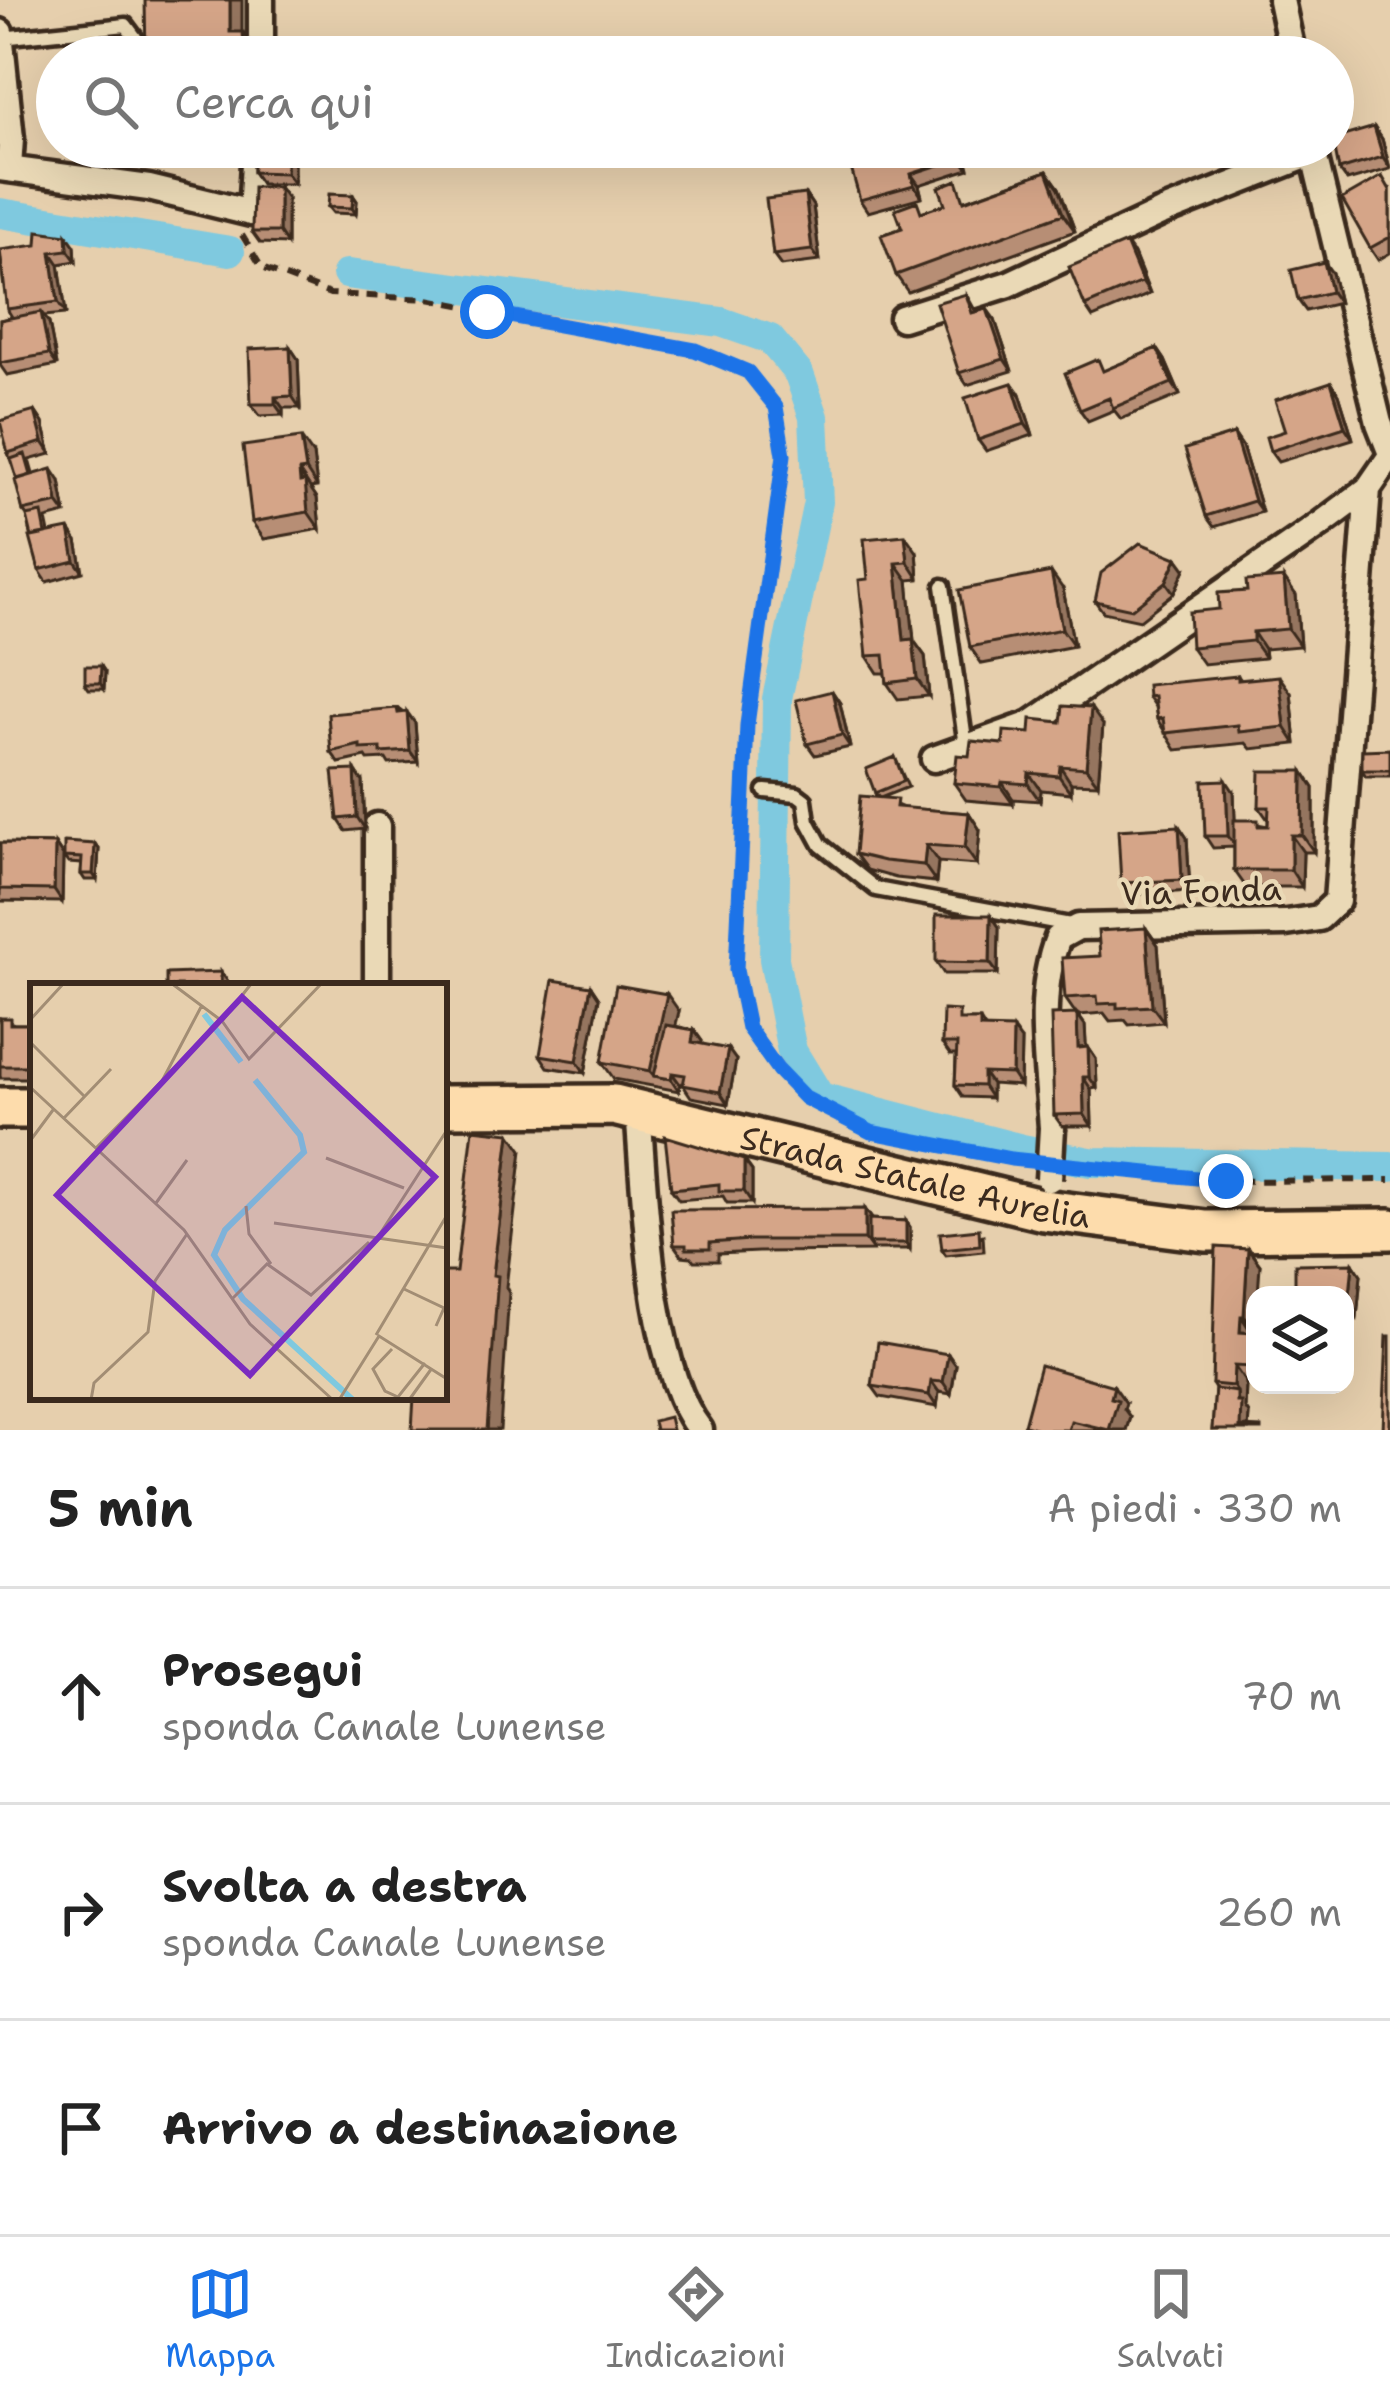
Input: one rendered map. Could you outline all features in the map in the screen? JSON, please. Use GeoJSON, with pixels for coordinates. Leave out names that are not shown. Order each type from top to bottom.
{"type":"FeatureCollection","features":[{"type":"Feature","properties":{"kind":"main road","name":"Strada Statale Aurelia"},"geometry":{"type":"LineString","coordinates":[[447,1106],[614,1105],[1047,1178],[1207,1231],[1390,1228]]}},
{"type":"Feature","properties":{"kind":"street"},"geometry":{"type":"LineString","coordinates":[[261,0],[261,36]]}},
{"type":"Feature","properties":{"kind":"street"},"geometry":{"type":"LineString","coordinates":[[1281,0],[1289,36]]}},
{"type":"Feature","properties":{"kind":"street"},"geometry":{"type":"LineString","coordinates":[[0,35],[11,139],[5,168],[149,188],[251,213],[254,168]]}},
{"type":"Feature","properties":{"kind":"street"},"geometry":{"type":"LineString","coordinates":[[902,318],[1009,284],[1270,168]]}},
{"type":"Feature","properties":{"kind":"street"},"geometry":{"type":"LineString","coordinates":[[934,759],[1031,724],[1368,489],[1390,454],[1317,168]]}},
{"type":"Feature","properties":{"kind":"street","name":"Via Fonda"},"geometry":{"type":"LineString","coordinates":[[1047,1178],[1052,1128],[1048,962],[1058,938],[1078,927],[1286,923],[1319,918],[1336,901],[1368,489]]}},
{"type":"Feature","properties":{"kind":"street"},"geometry":{"type":"LineString","coordinates":[[377,826],[377,983]]}},
{"type":"Feature","properties":{"kind":"street"},"geometry":{"type":"LineString","coordinates":[[638,1110],[654,1296],[684,1410],[700,1430]]}},
{"type":"Feature","properties":{"kind":"lane"},"geometry":{"type":"LineString","coordinates":[[0,35],[126,25],[135,36]]}},
{"type":"Feature","properties":{"kind":"lane"},"geometry":{"type":"LineString","coordinates":[[944,586],[966,746]]}},
{"type":"Feature","properties":{"kind":"lane"},"geometry":{"type":"LineString","coordinates":[[765,791],[797,794],[805,800],[808,821],[821,845],[876,889],[1078,927]]}},
{"type":"Feature","properties":{"kind":"path"},"geometry":{"type":"LineString","coordinates":[[241,233],[262,268],[330,294],[428,299],[695,350],[748,372],[776,407],[784,455],[747,725],[736,970],[748,1028],[778,1070],[805,1098],[871,1132]]}},
{"type":"Feature","properties":{"kind":"path"},"geometry":{"type":"LineString","coordinates":[[895,1136],[1047,1178],[1390,1180]]}},
{"type":"Feature","properties":{"kind":"building"},"geometry":{"type":"Polygon","coordinates":[[[145,0],[230,0],[230,32],[243,32],[243,36],[146,36],[145,0]]]}},
{"type":"Feature","properties":{"kind":"building"},"geometry":{"type":"Polygon","coordinates":[[[1374,127],[1383,157],[1354,166],[1354,133],[1374,127]]]}},
{"type":"Feature","properties":{"kind":"building"},"geometry":{"type":"Polygon","coordinates":[[[253,168],[286,168],[286,173],[253,172],[253,168]]]}},
{"type":"Feature","properties":{"kind":"building"},"geometry":{"type":"Polygon","coordinates":[[[851,168],[930,168],[911,174],[914,185],[860,200],[851,168]]]}},
{"type":"Feature","properties":{"kind":"building"},"geometry":{"type":"Polygon","coordinates":[[[1047,171],[1063,214],[896,275],[881,235],[902,228],[895,209],[917,201],[921,212],[945,204],[939,187],[957,180],[964,201],[1047,171]]]}},
{"type":"Feature","properties":{"kind":"building"},"geometry":{"type":"Polygon","coordinates":[[[1382,176],[1390,190],[1390,237],[1370,248],[1342,199],[1382,176]]]}},
{"type":"Feature","properties":{"kind":"building"},"geometry":{"type":"Polygon","coordinates":[[[253,187],[279,187],[279,232],[252,232],[253,187]]]}},
{"type":"Feature","properties":{"kind":"building"},"geometry":{"type":"Polygon","coordinates":[[[329,194],[353,195],[352,208],[328,207],[329,194]]]}},
{"type":"Feature","properties":{"kind":"building"},"geometry":{"type":"Polygon","coordinates":[[[805,194],[812,250],[773,255],[766,199],[805,194]]]}},
{"type":"Feature","properties":{"kind":"building"},"geometry":{"type":"Polygon","coordinates":[[[38,231],[67,235],[68,250],[51,252],[58,302],[7,309],[0,250],[37,245],[38,231]]]}},
{"type":"Feature","properties":{"kind":"building"},"geometry":{"type":"Polygon","coordinates":[[[1126,243],[1142,282],[1085,306],[1069,267],[1126,243]]]}},
{"type":"Feature","properties":{"kind":"building"},"geometry":{"type":"Polygon","coordinates":[[[1324,262],[1331,292],[1298,300],[1291,270],[1324,262]]]}},
{"type":"Feature","properties":{"kind":"building"},"geometry":{"type":"Polygon","coordinates":[[[966,294],[972,313],[987,309],[1004,359],[959,373],[936,303],[966,294]]]}},
{"type":"Feature","properties":{"kind":"building"},"geometry":{"type":"Polygon","coordinates":[[[41,312],[49,354],[0,363],[0,320],[41,312]]]}},
{"type":"Feature","properties":{"kind":"building"},"geometry":{"type":"Polygon","coordinates":[[[290,347],[292,396],[275,397],[275,404],[251,404],[249,349],[290,347]]]}},
{"type":"Feature","properties":{"kind":"building"},"geometry":{"type":"Polygon","coordinates":[[[1157,348],[1172,383],[1113,408],[1109,398],[1080,410],[1065,373],[1098,359],[1103,371],[1157,348]]]}},
{"type":"Feature","properties":{"kind":"building"},"geometry":{"type":"Polygon","coordinates":[[[1331,382],[1345,427],[1270,451],[1266,437],[1285,431],[1275,400],[1331,382]]]}},
{"type":"Feature","properties":{"kind":"building"},"geometry":{"type":"Polygon","coordinates":[[[1012,383],[1025,424],[978,440],[965,398],[1012,383]]]}},
{"type":"Feature","properties":{"kind":"building"},"geometry":{"type":"Polygon","coordinates":[[[35,411],[43,442],[8,453],[0,421],[35,411]]]}},
{"type":"Feature","properties":{"kind":"building"},"geometry":{"type":"Polygon","coordinates":[[[1234,434],[1254,501],[1206,516],[1185,449],[1234,434]]]}},
{"type":"Feature","properties":{"kind":"building"},"geometry":{"type":"Polygon","coordinates":[[[301,438],[306,470],[299,471],[300,482],[305,481],[308,512],[252,522],[243,446],[301,438]]]}},
{"type":"Feature","properties":{"kind":"building"},"geometry":{"type":"Polygon","coordinates":[[[25,454],[31,475],[17,479],[11,459],[25,454]]]}},
{"type":"Feature","properties":{"kind":"building"},"geometry":{"type":"Polygon","coordinates":[[[52,469],[58,503],[23,511],[15,480],[52,469]]]}},
{"type":"Feature","properties":{"kind":"building"},"geometry":{"type":"Polygon","coordinates":[[[42,513],[46,534],[32,537],[27,516],[42,513]]]}},
{"type":"Feature","properties":{"kind":"building"},"geometry":{"type":"Polygon","coordinates":[[[69,529],[75,561],[39,570],[30,537],[69,529]]]}},
{"type":"Feature","properties":{"kind":"building"},"geometry":{"type":"Polygon","coordinates":[[[905,535],[908,562],[896,563],[904,640],[913,639],[917,679],[887,683],[884,655],[867,656],[859,580],[868,579],[864,539],[905,535]]]}},
{"type":"Feature","properties":{"kind":"building"},"geometry":{"type":"Polygon","coordinates":[[[1140,543],[1177,558],[1166,582],[1132,609],[1095,601],[1101,573],[1140,543]]]}},
{"type":"Feature","properties":{"kind":"building"},"geometry":{"type":"Polygon","coordinates":[[[1051,572],[1062,629],[970,647],[959,590],[1051,572]]]}},
{"type":"Feature","properties":{"kind":"building"},"geometry":{"type":"Polygon","coordinates":[[[1284,578],[1288,629],[1253,632],[1253,641],[1191,647],[1189,612],[1219,609],[1218,593],[1247,591],[1246,581],[1284,578]]]}},
{"type":"Feature","properties":{"kind":"building"},"geometry":{"type":"Polygon","coordinates":[[[85,666],[101,666],[100,683],[85,683],[85,666]]]}},
{"type":"Feature","properties":{"kind":"building"},"geometry":{"type":"Polygon","coordinates":[[[1238,676],[1238,680],[1279,676],[1285,727],[1239,732],[1238,725],[1165,733],[1147,685],[1238,676]]]}},
{"type":"Feature","properties":{"kind":"building"},"geometry":{"type":"Polygon","coordinates":[[[832,691],[842,735],[807,744],[796,700],[832,691]]]}},
{"type":"Feature","properties":{"kind":"building"},"geometry":{"type":"Polygon","coordinates":[[[1063,706],[1091,708],[1086,768],[1060,766],[1059,776],[1029,773],[1028,784],[954,783],[957,755],[969,756],[971,741],[1003,744],[1004,731],[1030,733],[1031,719],[1061,722],[1063,706]]]}},
{"type":"Feature","properties":{"kind":"building"},"geometry":{"type":"Polygon","coordinates":[[[397,708],[398,713],[407,712],[410,751],[381,753],[381,748],[360,749],[360,745],[331,752],[328,714],[397,708]]]}},
{"type":"Feature","properties":{"kind":"building"},"geometry":{"type":"Polygon","coordinates":[[[1390,749],[1390,770],[1362,770],[1362,750],[1390,749]]]}},
{"type":"Feature","properties":{"kind":"building"},"geometry":{"type":"Polygon","coordinates":[[[895,757],[904,781],[875,793],[866,769],[895,757]]]}},
{"type":"Feature","properties":{"kind":"building"},"geometry":{"type":"Polygon","coordinates":[[[355,770],[357,817],[338,819],[333,771],[355,770]]]}},
{"type":"Feature","properties":{"kind":"building"},"geometry":{"type":"Polygon","coordinates":[[[1260,771],[1303,771],[1302,835],[1291,835],[1291,870],[1234,870],[1234,820],[1258,820],[1258,826],[1268,826],[1269,807],[1259,807],[1260,771]]]}},
{"type":"Feature","properties":{"kind":"building"},"geometry":{"type":"Polygon","coordinates":[[[1226,780],[1228,836],[1205,836],[1203,781],[1226,780]]]}},
{"type":"Feature","properties":{"kind":"building"},"geometry":{"type":"Polygon","coordinates":[[[860,796],[897,799],[896,807],[969,813],[965,848],[926,845],[924,865],[855,854],[860,796]]]}},
{"type":"Feature","properties":{"kind":"building"},"geometry":{"type":"Polygon","coordinates":[[[1179,826],[1182,880],[1121,883],[1118,830],[1179,826]]]}},
{"type":"Feature","properties":{"kind":"building"},"geometry":{"type":"Polygon","coordinates":[[[64,842],[95,844],[93,874],[81,874],[82,858],[64,857],[64,842]]]}},
{"type":"Feature","properties":{"kind":"building"},"geometry":{"type":"Polygon","coordinates":[[[0,843],[55,844],[54,890],[0,889],[0,843]]]}},
{"type":"Feature","properties":{"kind":"building"},"geometry":{"type":"Polygon","coordinates":[[[936,915],[991,915],[990,963],[936,962],[936,915]]]}},
{"type":"Feature","properties":{"kind":"building"},"geometry":{"type":"Polygon","coordinates":[[[1146,928],[1152,1006],[1117,1008],[1117,1003],[1098,1004],[1097,996],[1065,998],[1062,958],[1100,956],[1098,931],[1146,928]]]}},
{"type":"Feature","properties":{"kind":"building"},"geometry":{"type":"Polygon","coordinates":[[[221,972],[221,983],[166,983],[166,974],[221,972]]]}},
{"type":"Feature","properties":{"kind":"building"},"geometry":{"type":"Polygon","coordinates":[[[553,980],[591,986],[577,1061],[540,1055],[553,980]]]}},
{"type":"Feature","properties":{"kind":"building"},"geometry":{"type":"Polygon","coordinates":[[[616,985],[667,994],[650,1071],[602,1062],[616,985]]]}},
{"type":"Feature","properties":{"kind":"building"},"geometry":{"type":"Polygon","coordinates":[[[943,1010],[959,1011],[959,1020],[980,1020],[980,1028],[1013,1029],[1012,1074],[983,1073],[983,1086],[955,1085],[957,1044],[942,1044],[943,1010]]]}},
{"type":"Feature","properties":{"kind":"building"},"geometry":{"type":"Polygon","coordinates":[[[1077,1014],[1078,1048],[1088,1047],[1084,1114],[1054,1115],[1051,1015],[1077,1014]]]}},
{"type":"Feature","properties":{"kind":"building"},"geometry":{"type":"Polygon","coordinates":[[[0,1018],[10,1018],[10,1024],[30,1024],[30,1066],[0,1066],[0,1018]]]}},
{"type":"Feature","properties":{"kind":"building"},"geometry":{"type":"Polygon","coordinates":[[[666,1025],[694,1030],[692,1042],[728,1049],[720,1092],[683,1085],[685,1075],[654,1076],[666,1025]]]}},
{"type":"Feature","properties":{"kind":"building"},"geometry":{"type":"Polygon","coordinates":[[[473,1129],[510,1133],[493,1275],[498,1276],[487,1430],[412,1430],[414,1400],[447,1400],[447,1272],[456,1272],[473,1129]]]}},
{"type":"Feature","properties":{"kind":"building"},"geometry":{"type":"Polygon","coordinates":[[[665,1136],[744,1160],[744,1191],[719,1191],[719,1184],[671,1189],[665,1136]]]}},
{"type":"Feature","properties":{"kind":"building"},"geometry":{"type":"Polygon","coordinates":[[[865,1209],[865,1240],[750,1240],[710,1243],[710,1249],[674,1245],[671,1210],[865,1209]]]}},
{"type":"Feature","properties":{"kind":"building"},"geometry":{"type":"Polygon","coordinates":[[[869,1219],[906,1221],[906,1243],[869,1243],[869,1219]]]}},
{"type":"Feature","properties":{"kind":"building"},"geometry":{"type":"Polygon","coordinates":[[[979,1229],[980,1245],[942,1249],[940,1233],[979,1229]]]}},
{"type":"Feature","properties":{"kind":"building"},"geometry":{"type":"Polygon","coordinates":[[[1216,1247],[1248,1249],[1240,1332],[1246,1332],[1246,1367],[1234,1366],[1233,1386],[1212,1384],[1216,1247]]]}},
{"type":"Feature","properties":{"kind":"building"},"geometry":{"type":"Polygon","coordinates":[[[1353,1263],[1351,1286],[1295,1286],[1295,1264],[1353,1263]]]}},
{"type":"Feature","properties":{"kind":"building"},"geometry":{"type":"Polygon","coordinates":[[[1387,1336],[1390,1430],[1383,1430],[1387,1336]]]}},
{"type":"Feature","properties":{"kind":"building"},"geometry":{"type":"Polygon","coordinates":[[[878,1342],[948,1354],[943,1382],[931,1381],[929,1395],[872,1386],[878,1342]]]}},
{"type":"Feature","properties":{"kind":"building"},"geometry":{"type":"Polygon","coordinates":[[[1040,1365],[1114,1386],[1111,1398],[1118,1400],[1109,1430],[1071,1421],[1068,1430],[1024,1425],[1040,1365]]]}},
{"type":"Feature","properties":{"kind":"building"},"geometry":{"type":"Polygon","coordinates":[[[1215,1389],[1237,1392],[1240,1427],[1261,1430],[1212,1430],[1215,1389]]]}},
{"type":"Feature","properties":{"kind":"building"},"geometry":{"type":"Polygon","coordinates":[[[669,1417],[672,1430],[655,1430],[653,1421],[669,1417]]]}},
{"type":"Feature","properties":{"kind":"waterway"},"geometry":{"type":"LineString","coordinates":[[0,213],[230,251]]}},
{"type":"Feature","properties":{"kind":"waterway"},"geometry":{"type":"LineString","coordinates":[[347,274],[721,322],[770,339],[799,374],[814,417],[818,502],[777,699],[774,959],[792,1051],[820,1097],[1090,1162],[1390,1167]]}},
{"type":"Feature","properties":{"kind":"route"},"geometry":{"type":"LineString","coordinates":[[487,312],[695,350],[748,372],[776,407],[784,455],[747,725],[736,970],[748,1028],[778,1070],[805,1098],[871,1132],[1011,1159],[1226,1181]]}}]}
